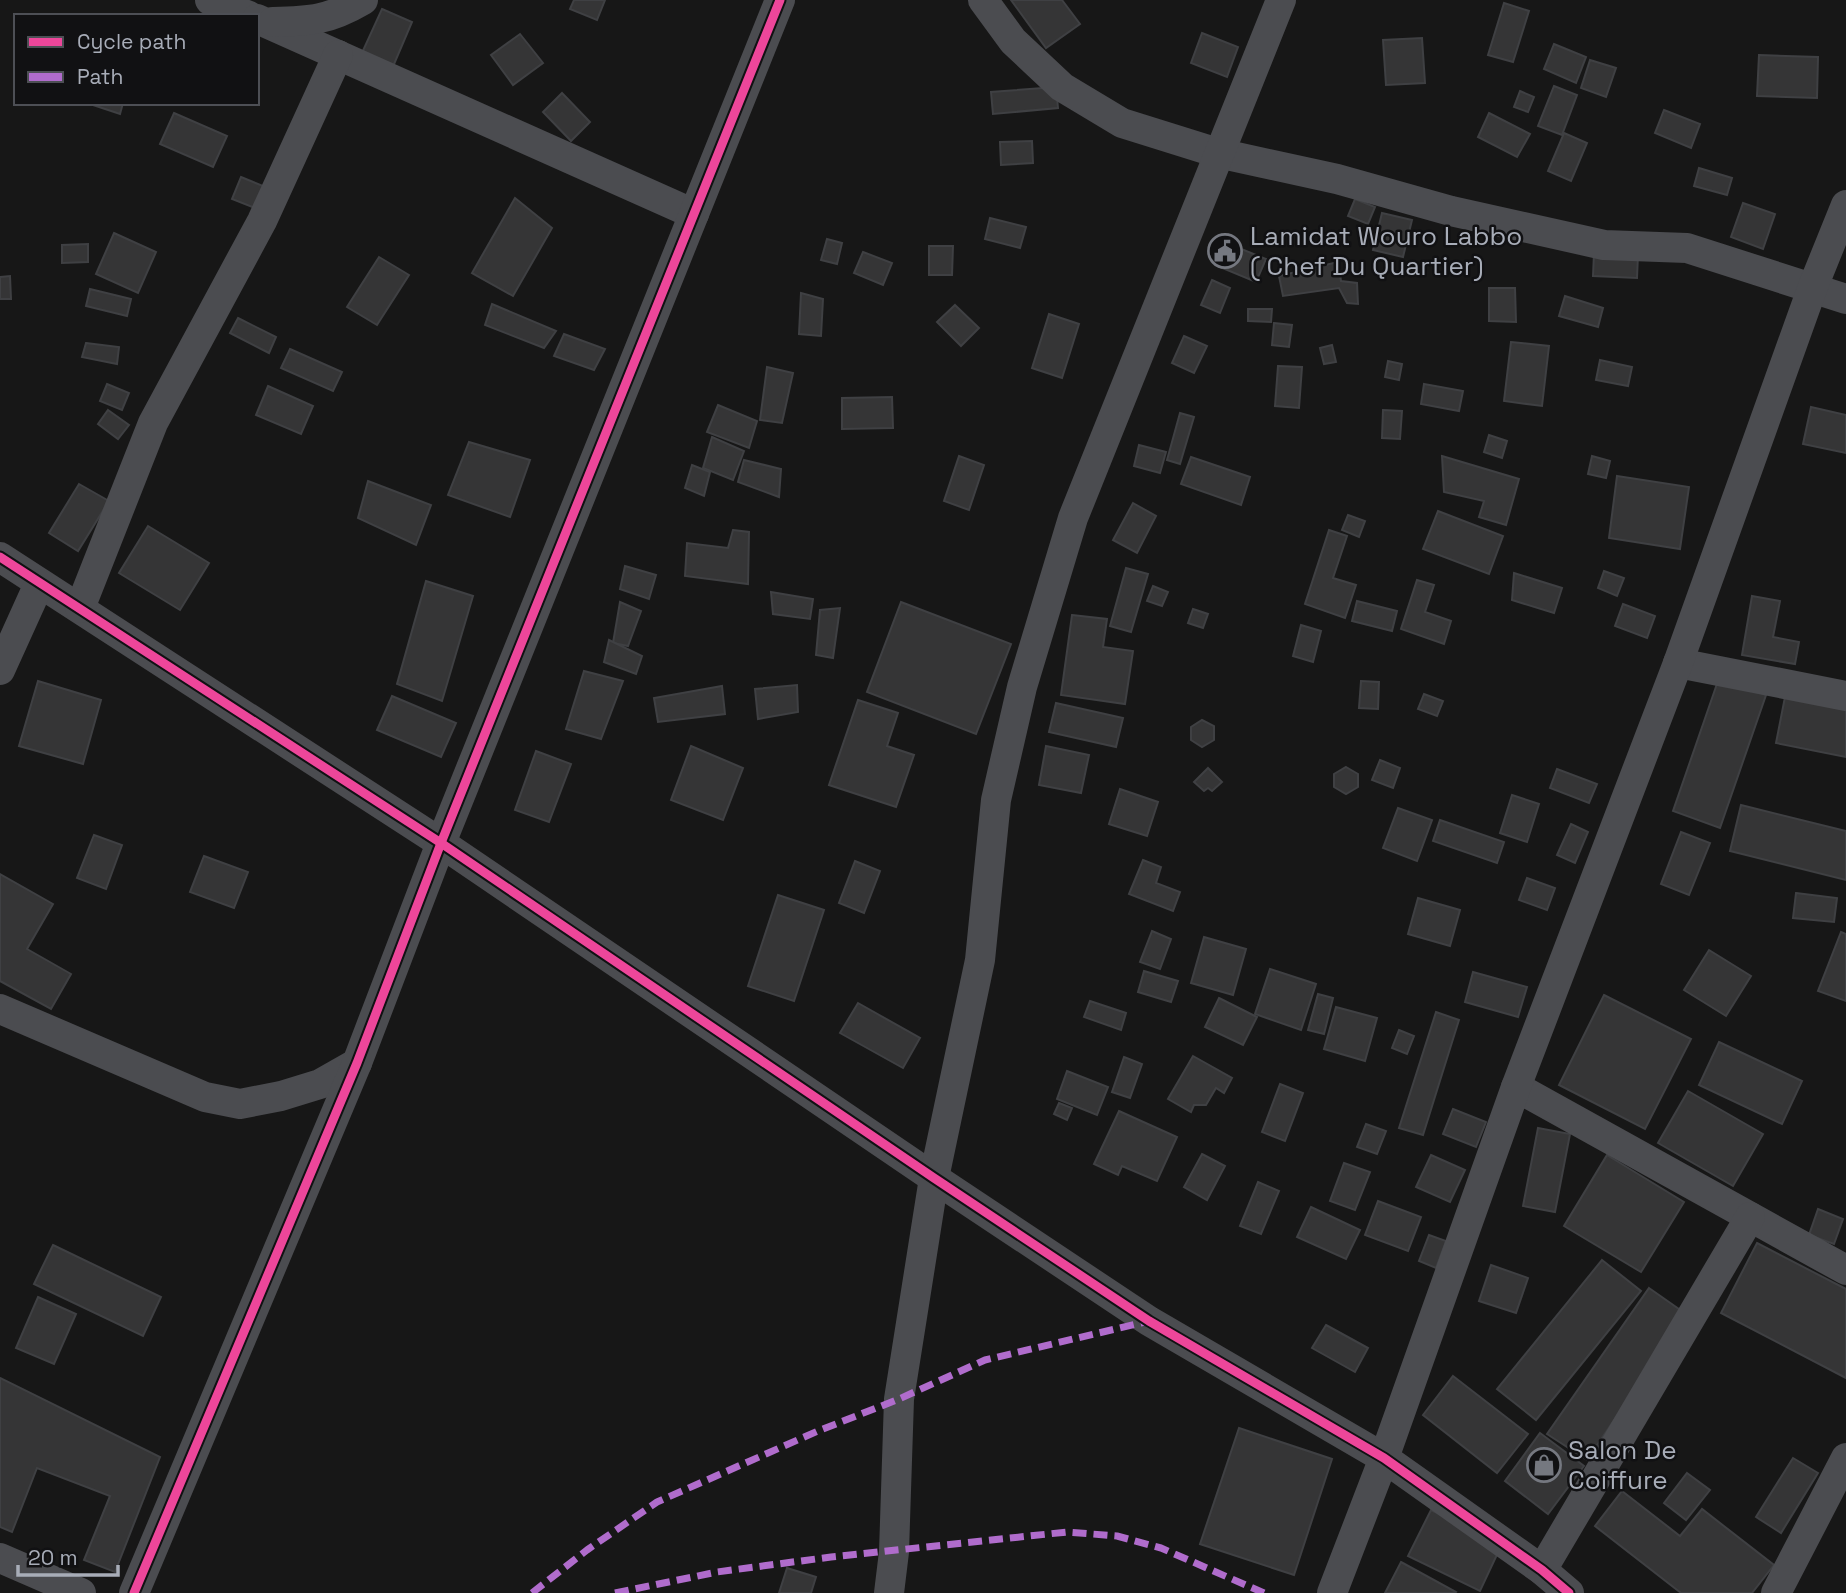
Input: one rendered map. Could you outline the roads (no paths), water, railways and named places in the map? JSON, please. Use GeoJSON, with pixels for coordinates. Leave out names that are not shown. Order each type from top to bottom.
{"type":"FeatureCollection","features":[{"type":"Feature","properties":{"kind":"street"},"geometry":{"type":"LineString","coordinates":[[211,0],[245,14]]}},
{"type":"Feature","properties":{"kind":"street"},"geometry":{"type":"LineString","coordinates":[[259,19],[316,20],[348,9],[363,0]]}},
{"type":"Feature","properties":{"kind":"street"},"geometry":{"type":"LineString","coordinates":[[134,1593],[357,1063],[441,843],[780,0]]}},
{"type":"Feature","properties":{"kind":"street"},"geometry":{"type":"LineString","coordinates":[[983,0],[1013,41],[1062,87],[1122,123],[1218,152],[1336,179],[1451,211],[1604,245],[1687,248],[1846,299]]}},
{"type":"Feature","properties":{"kind":"street"},"geometry":{"type":"LineString","coordinates":[[889,1593],[894,1552],[899,1399],[934,1178],[980,960],[996,800],[1022,687],[1076,509],[1281,0]]}},
{"type":"Feature","properties":{"kind":"street"},"geometry":{"type":"LineString","coordinates":[[259,20],[694,214]]}},
{"type":"Feature","properties":{"kind":"street"},"geometry":{"type":"LineString","coordinates":[[80,608],[153,423],[262,221],[338,55]]}},
{"type":"Feature","properties":{"kind":"street"},"geometry":{"type":"LineString","coordinates":[[1332,1593],[1384,1458],[1516,1087],[1678,663],[1812,289],[1846,205]]}},
{"type":"Feature","properties":{"kind":"street"},"geometry":{"type":"LineString","coordinates":[[0,557],[441,843],[1149,1321],[1384,1458],[1542,1570],[1569,1593]]}},
{"type":"Feature","properties":{"kind":"street"},"geometry":{"type":"LineString","coordinates":[[0,670],[39,584]]}},
{"type":"Feature","properties":{"kind":"street"},"geometry":{"type":"LineString","coordinates":[[1678,663],[1846,696]]}},
{"type":"Feature","properties":{"kind":"street"},"geometry":{"type":"LineString","coordinates":[[0,1009],[205,1097],[240,1104],[281,1096],[320,1084],[357,1063]]}},
{"type":"Feature","properties":{"kind":"street"},"geometry":{"type":"LineString","coordinates":[[1516,1087],[1846,1270]]}},
{"type":"Feature","properties":{"kind":"street"},"geometry":{"type":"LineString","coordinates":[[1542,1570],[1750,1217]]}},
{"type":"Feature","properties":{"kind":"street"},"geometry":{"type":"LineString","coordinates":[[1776,1593],[1846,1458]]}},
{"type":"Feature","properties":{"kind":"street"},"geometry":{"type":"LineString","coordinates":[[0,1558],[81,1593]]}},
{"type":"Feature","properties":{"kind":"place","name":"Lamidat Wouro Labbo ( Chef Du Quartier)"},"geometry":{"type":"Point","coordinates":[1225,251]}},
{"type":"Feature","properties":{"kind":"place","name":"Salon De Coiffure"},"geometry":{"type":"Point","coordinates":[1544,1465]}}]}
